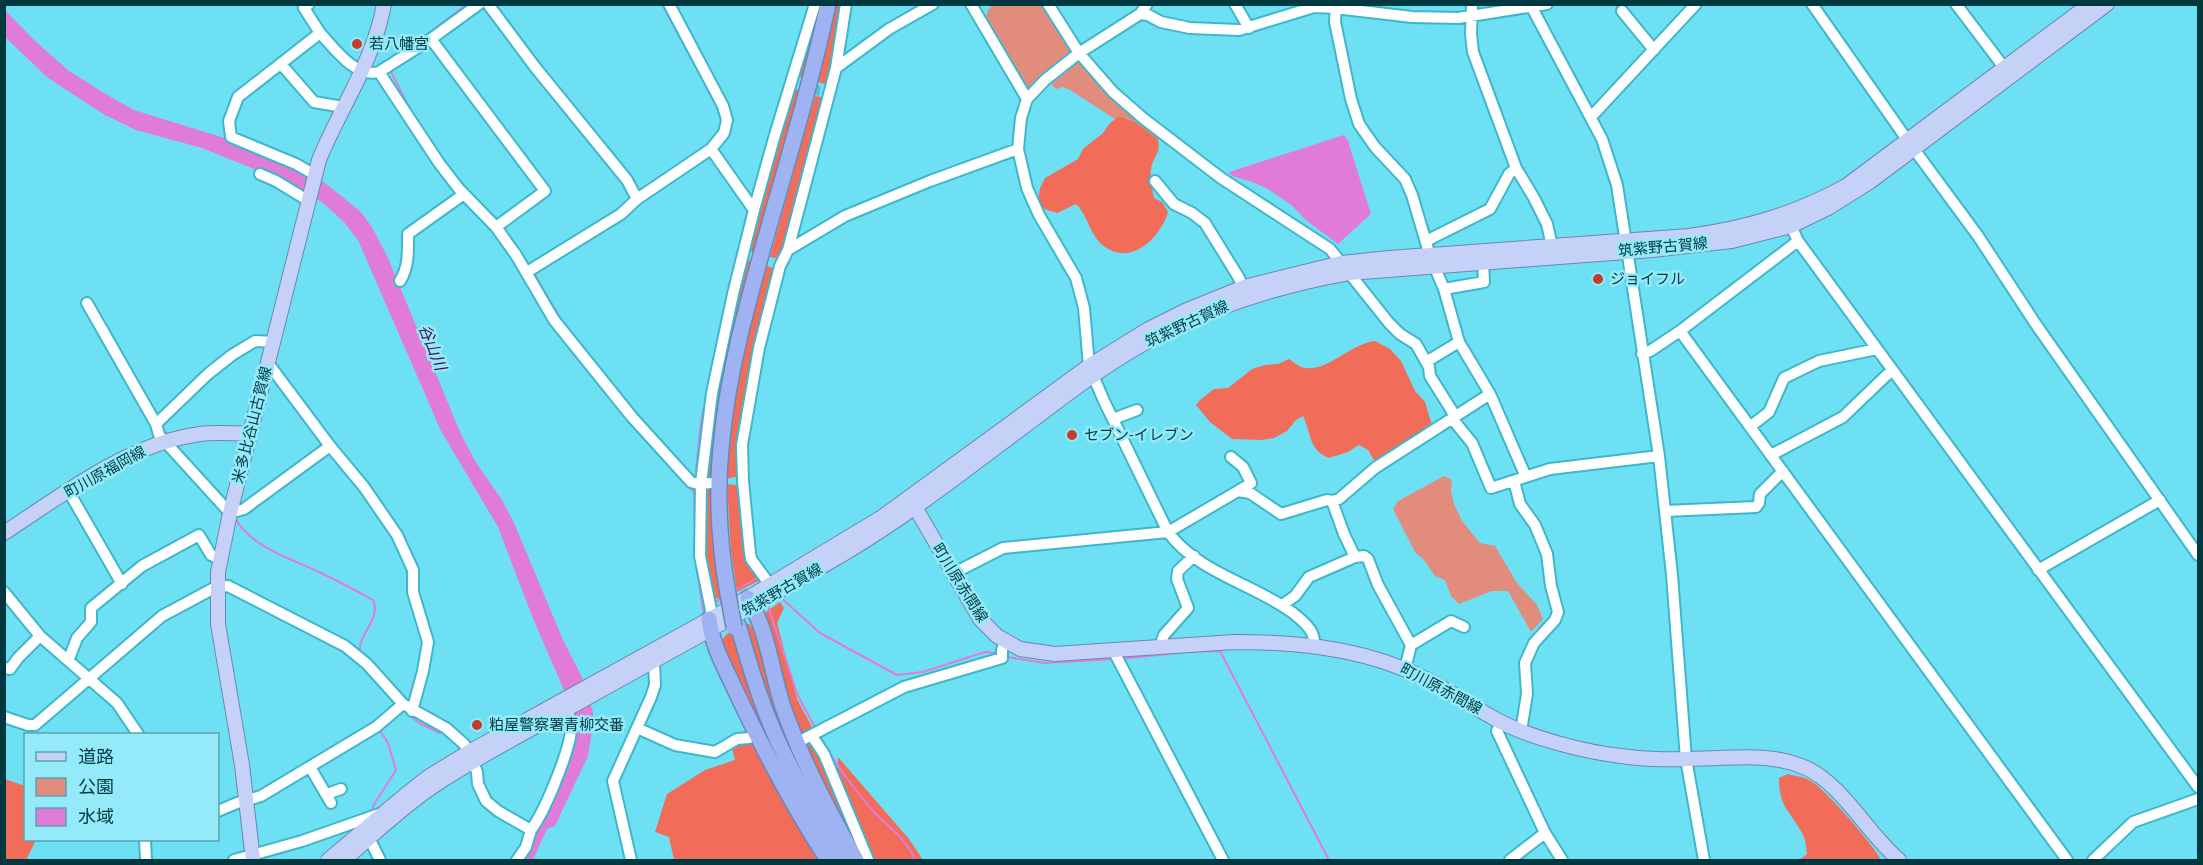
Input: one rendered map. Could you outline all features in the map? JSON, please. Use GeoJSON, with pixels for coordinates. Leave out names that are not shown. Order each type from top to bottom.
{"type":"FeatureCollection","features":[{"type":"Feature","properties":{"kind":"highway"},"geometry":{"type":"LineString","coordinates":[[830,4],[802,113],[747,306],[726,402],[721,440],[719,494],[722,553],[736,626],[750,682],[768,729],[807,806],[841,861]]}},
{"type":"Feature","properties":{"kind":"highway"},"geometry":{"type":"LineString","coordinates":[[750,602],[762,625],[783,706],[797,743],[856,861]]}},
{"type":"Feature","properties":{"kind":"highway"},"geometry":{"type":"LineString","coordinates":[[710,625],[717,651],[767,756],[792,803],[828,861]]}},
{"type":"Feature","properties":{"kind":"highway"},"geometry":{"type":"LineString","coordinates":[[736,626],[772,727],[811,805],[846,861]]}},
{"type":"Feature","properties":{"kind":"main road","name":"米多比谷山古賀線"},"geometry":{"type":"LineString","coordinates":[[253,858],[247,800],[218,624],[216,587],[220,559],[315,176],[332,127],[363,71],[377,33],[384,4]]}},
{"type":"Feature","properties":{"kind":"main road","name":"筑紫野古賀線"},"geometry":{"type":"LineString","coordinates":[[2008,73],[2090,4]]}},
{"type":"Feature","properties":{"kind":"main road","name":"筑紫野古賀線"},"geometry":{"type":"LineString","coordinates":[[328,861],[381,813],[428,777],[471,757],[750,602],[849,550],[1091,371],[1246,292],[1317,278],[1345,268],[1552,246],[1625,247],[1732,241],[1791,226],[1850,195],[1911,145],[2008,73],[2108,4]]}},
{"type":"Feature","properties":{"kind":"main road","name":"筑紫野古賀線"},"geometry":{"type":"LineString","coordinates":[[1432,260],[1483,262],[1625,247],[1730,231],[1780,217],[1823,198],[1911,145]]}},
{"type":"Feature","properties":{"kind":"main road","name":"町川原福岡線"},"geometry":{"type":"LineString","coordinates":[[4,533],[133,454],[200,434],[250,434]]}},
{"type":"Feature","properties":{"kind":"main road","name":"筑紫野古賀線"},"geometry":{"type":"LineString","coordinates":[[750,602],[770,585],[882,517],[912,502]]}},
{"type":"Feature","properties":{"kind":"main road","name":"町川原赤間線"},"geometry":{"type":"LineString","coordinates":[[912,502],[980,619],[1005,642],[1020,649],[1055,654],[1234,642],[1315,646],[1365,655],[1426,678],[1501,722],[1521,731],[1587,750],[1619,756],[1686,759],[1765,757],[1781,759],[1808,769],[1837,790],[1875,837],[1899,861]]}},
{"type":"Feature","properties":{"kind":"main road","name":"筑紫野古賀線"},"geometry":{"type":"LineString","coordinates":[[588,692],[654,661],[710,625]]}},
{"type":"Feature","properties":{"kind":"main road","name":"筑紫野古賀線"},"geometry":{"type":"LineString","coordinates":[[344,861],[425,792],[471,757]]}},
{"type":"Feature","properties":{"kind":"street"},"geometry":{"type":"LineString","coordinates":[[309,4],[304,8],[320,33],[341,56],[363,71],[374,74],[431,39],[479,4]]}},
{"type":"Feature","properties":{"kind":"street"},"geometry":{"type":"LineString","coordinates":[[488,4],[535,67],[627,180],[637,199]]}},
{"type":"Feature","properties":{"kind":"street"},"geometry":{"type":"LineString","coordinates":[[527,272],[621,213],[637,199],[711,149],[724,133],[727,120],[723,106],[669,4]]}},
{"type":"Feature","properties":{"kind":"street"},"geometry":{"type":"LineString","coordinates":[[710,625],[711,610],[700,556],[712,393],[733,294],[749,257],[754,210],[774,138],[796,86],[815,4]]}},
{"type":"Feature","properties":{"kind":"street"},"geometry":{"type":"LineString","coordinates":[[788,250],[824,93],[836,68],[846,4]]}},
{"type":"Feature","properties":{"kind":"street"},"geometry":{"type":"LineString","coordinates":[[836,68],[889,29],[933,4]]}},
{"type":"Feature","properties":{"kind":"street"},"geometry":{"type":"LineString","coordinates":[[971,4],[1026,99]]}},
{"type":"Feature","properties":{"kind":"street"},"geometry":{"type":"LineString","coordinates":[[1048,4],[1079,53],[1113,92],[1144,120],[1221,178],[1329,249],[1389,323],[1400,334],[1416,344],[1426,362],[1430,376],[1441,390],[1454,421],[1472,443],[1491,488],[1550,469],[1659,456]]}},
{"type":"Feature","properties":{"kind":"street"},"geometry":{"type":"LineString","coordinates":[[1147,4],[1140,14],[1079,53],[1045,80],[1026,99],[1021,118],[1018,149],[1026,188],[1076,278],[1084,308],[1091,371],[1168,532],[1174,541],[1222,575],[1282,605],[1303,621],[1313,634],[1315,646]]}},
{"type":"Feature","properties":{"kind":"street"},"geometry":{"type":"LineString","coordinates":[[1235,4],[1249,28]]}},
{"type":"Feature","properties":{"kind":"street"},"geometry":{"type":"LineString","coordinates":[[1140,14],[1148,15],[1161,22],[1190,28],[1239,30],[1314,7],[1335,6],[1412,17],[1458,18],[1472,10],[1506,12],[1530,5],[1547,4]]}},
{"type":"Feature","properties":{"kind":"street"},"geometry":{"type":"LineString","coordinates":[[1591,117],[1696,4]]}},
{"type":"Feature","properties":{"kind":"street"},"geometry":{"type":"LineString","coordinates":[[1812,4],[1978,236],[2035,323],[2199,555]]}},
{"type":"Feature","properties":{"kind":"street"},"geometry":{"type":"LineString","coordinates":[[1956,4],[2008,73]]}},
{"type":"Feature","properties":{"kind":"street"},"geometry":{"type":"LineString","coordinates":[[1530,5],[1591,117],[1609,157],[1617,185],[1659,456],[1677,634],[1686,759],[1704,861]]}},
{"type":"Feature","properties":{"kind":"street"},"geometry":{"type":"LineString","coordinates":[[1335,6],[1335,22],[1346,77],[1359,124],[1375,147],[1405,179],[1413,195],[1460,342],[1490,394],[1526,477]]}},
{"type":"Feature","properties":{"kind":"street"},"geometry":{"type":"LineString","coordinates":[[1472,10],[1473,52],[1516,168],[1547,224],[1552,246]]}},
{"type":"Feature","properties":{"kind":"street"},"geometry":{"type":"LineString","coordinates":[[1622,11],[1654,50]]}},
{"type":"Feature","properties":{"kind":"street"},"geometry":{"type":"LineString","coordinates":[[315,176],[297,164],[231,137],[229,121],[238,97],[320,33]]}},
{"type":"Feature","properties":{"kind":"street"},"geometry":{"type":"LineString","coordinates":[[431,39],[545,190],[496,227]]}},
{"type":"Feature","properties":{"kind":"street"},"geometry":{"type":"LineString","coordinates":[[281,64],[314,102],[343,107]]}},
{"type":"Feature","properties":{"kind":"street"},"geometry":{"type":"LineString","coordinates":[[379,72],[439,163],[464,194],[496,227],[527,272],[554,320],[600,379],[691,482],[707,483]]}},
{"type":"Feature","properties":{"kind":"street"},"geometry":{"type":"LineString","coordinates":[[711,149],[754,210]]}},
{"type":"Feature","properties":{"kind":"street"},"geometry":{"type":"LineString","coordinates":[[770,585],[751,559],[742,445],[775,265],[788,250],[845,216],[930,180],[1018,149]]}},
{"type":"Feature","properties":{"kind":"street"},"geometry":{"type":"LineString","coordinates":[[1426,241],[1490,209],[1509,174],[1516,168]]}},
{"type":"Feature","properties":{"kind":"street"},"geometry":{"type":"LineString","coordinates":[[260,174],[309,201]]}},
{"type":"Feature","properties":{"kind":"street"},"geometry":{"type":"LineString","coordinates":[[1155,181],[1174,204],[1205,223],[1246,292]]}},
{"type":"Feature","properties":{"kind":"street"},"geometry":{"type":"LineString","coordinates":[[400,281],[405,274],[408,234],[464,194]]}},
{"type":"Feature","properties":{"kind":"street"},"geometry":{"type":"LineString","coordinates":[[1791,226],[1798,241],[2199,788]]}},
{"type":"Feature","properties":{"kind":"street"},"geometry":{"type":"LineString","coordinates":[[1642,354],[1680,331],[1798,241]]}},
{"type":"Feature","properties":{"kind":"street"},"geometry":{"type":"LineString","coordinates":[[1444,289],[1484,282],[1483,262]]}},
{"type":"Feature","properties":{"kind":"street"},"geometry":{"type":"LineString","coordinates":[[87,303],[156,424],[159,435],[230,513],[244,509],[330,446]]}},
{"type":"Feature","properties":{"kind":"street"},"geometry":{"type":"LineString","coordinates":[[1680,331],[2067,861]]}},
{"type":"Feature","properties":{"kind":"street"},"geometry":{"type":"LineString","coordinates":[[156,424],[208,374],[232,355],[255,341],[273,342]]}},
{"type":"Feature","properties":{"kind":"street"},"geometry":{"type":"LineString","coordinates":[[1426,362],[1460,342]]}},
{"type":"Feature","properties":{"kind":"street"},"geometry":{"type":"LineString","coordinates":[[1751,426],[1769,412],[1784,378],[1819,361],[1877,349]]}},
{"type":"Feature","properties":{"kind":"street"},"geometry":{"type":"LineString","coordinates":[[219,811],[261,796],[407,708],[423,671],[428,642],[413,592],[413,570],[398,536],[364,487],[268,363]]}},
{"type":"Feature","properties":{"kind":"street"},"geometry":{"type":"LineString","coordinates":[[1771,455],[1843,417],[1892,370]]}},
{"type":"Feature","properties":{"kind":"street"},"geometry":{"type":"LineString","coordinates":[[1238,491],[1250,493],[1281,514],[1327,500],[1339,499],[1375,468],[1490,394]]}},
{"type":"Feature","properties":{"kind":"street"},"geometry":{"type":"LineString","coordinates":[[1113,419],[1137,410]]}},
{"type":"Feature","properties":{"kind":"street"},"geometry":{"type":"LineString","coordinates":[[952,573],[1003,548],[1168,532],[1251,483],[1243,467],[1231,457]]}},
{"type":"Feature","properties":{"kind":"street"},"geometry":{"type":"LineString","coordinates":[[1665,511],[1756,507],[1760,494],[1783,471]]}},
{"type":"Feature","properties":{"kind":"street"},"geometry":{"type":"LineString","coordinates":[[730,482],[743,480]]}},
{"type":"Feature","properties":{"kind":"street"},"geometry":{"type":"LineString","coordinates":[[1514,481],[1520,504],[1535,525],[1547,554],[1551,586],[1558,612],[1555,620],[1534,643],[1525,663],[1527,694],[1521,731]]}},
{"type":"Feature","properties":{"kind":"street"},"geometry":{"type":"LineString","coordinates":[[69,492],[122,584]]}},
{"type":"Feature","properties":{"kind":"street"},"geometry":{"type":"LineString","coordinates":[[2038,570],[2160,500]]}},
{"type":"Feature","properties":{"kind":"street"},"geometry":{"type":"LineString","coordinates":[[1332,501],[1355,557]]}},
{"type":"Feature","properties":{"kind":"street"},"geometry":{"type":"LineString","coordinates":[[69,659],[77,638],[91,621],[91,608],[142,566],[199,536],[211,555],[220,559]]}},
{"type":"Feature","properties":{"kind":"street"},"geometry":{"type":"LineString","coordinates":[[1160,646],[1164,635],[1188,608],[1177,579],[1178,571],[1194,556]]}},
{"type":"Feature","properties":{"kind":"street"},"geometry":{"type":"LineString","coordinates":[[1282,605],[1295,596],[1309,577],[1355,557],[1365,556],[1411,645],[1405,669]]}},
{"type":"Feature","properties":{"kind":"street"},"geometry":{"type":"LineString","coordinates":[[4,717],[28,725],[35,724],[162,616],[216,587],[228,586],[345,646],[367,664],[407,708],[446,728],[464,744],[471,757],[478,784],[486,801],[498,811],[531,830]]}},
{"type":"Feature","properties":{"kind":"street"},"geometry":{"type":"LineString","coordinates":[[4,592],[40,636],[117,703],[137,733]]}},
{"type":"Feature","properties":{"kind":"street"},"geometry":{"type":"LineString","coordinates":[[1411,645],[1451,621],[1464,627]]}},
{"type":"Feature","properties":{"kind":"street"},"geometry":{"type":"LineString","coordinates":[[4,668],[10,669],[40,636]]}},
{"type":"Feature","properties":{"kind":"street"},"geometry":{"type":"LineString","coordinates":[[868,861],[824,754],[808,738],[904,687],[1002,658],[1005,642]]}},
{"type":"Feature","properties":{"kind":"street"},"geometry":{"type":"LineString","coordinates":[[1113,650],[1223,861]]}},
{"type":"Feature","properties":{"kind":"street"},"geometry":{"type":"LineString","coordinates":[[631,861],[613,781],[655,685],[654,661]]}},
{"type":"Feature","properties":{"kind":"street"},"geometry":{"type":"LineString","coordinates":[[517,861],[547,801],[570,742],[571,720],[567,705]]}},
{"type":"Feature","properties":{"kind":"street"},"geometry":{"type":"LineString","coordinates":[[1501,722],[1497,731],[1545,833],[1562,861]]}},
{"type":"Feature","properties":{"kind":"street"},"geometry":{"type":"LineString","coordinates":[[637,729],[675,745],[715,752],[737,739],[749,738]]}},
{"type":"Feature","properties":{"kind":"street"},"geometry":{"type":"LineString","coordinates":[[310,767],[329,799],[342,789]]}},
{"type":"Feature","properties":{"kind":"street"},"geometry":{"type":"LineString","coordinates":[[2093,861],[2133,822],[2199,799]]}},
{"type":"Feature","properties":{"kind":"street"},"geometry":{"type":"LineString","coordinates":[[234,861],[253,858],[381,813]]}},
{"type":"Feature","properties":{"kind":"street"},"geometry":{"type":"LineString","coordinates":[[1510,861],[1545,833]]}},
{"type":"Feature","properties":{"kind":"street"},"geometry":{"type":"LineString","coordinates":[[369,838],[380,861]]}},
{"type":"Feature","properties":{"kind":"street"},"geometry":{"type":"LineString","coordinates":[[146,841],[146,861]]}},
{"type":"Feature","properties":{"kind":"green space"},"geometry":{"type":"Polygon","coordinates":[[[993,5],[1041,5],[1071,52],[1053,66],[1031,90],[1026,91],[985,21],[988,10],[993,5]]]}},
{"type":"Feature","properties":{"kind":"green space"},"geometry":{"type":"Polygon","coordinates":[[[1079,61],[1159,136],[1158,139],[1135,122],[1120,116],[1115,119],[1070,90],[1063,87],[1056,89],[1051,84],[1079,61]]]}},
{"type":"Feature","properties":{"kind":"green space"},"geometry":{"type":"Polygon","coordinates":[[[1444,476],[1452,480],[1451,491],[1454,504],[1462,521],[1480,543],[1495,546],[1517,583],[1537,605],[1543,619],[1531,632],[1508,591],[1492,591],[1459,604],[1451,596],[1445,580],[1435,576],[1415,552],[1393,509],[1398,501],[1444,476]]]}},
{"type":"Feature","properties":{"kind":"shaded area"},"geometry":{"type":"Polygon","coordinates":[[[817,5],[824,5],[806,79],[798,76],[817,5]]]}},
{"type":"Feature","properties":{"kind":"shaded area"},"geometry":{"type":"Polygon","coordinates":[[[835,5],[843,5],[830,80],[824,84],[817,81],[835,5]]]}},
{"type":"Feature","properties":{"kind":"shaded area"},"geometry":{"type":"Polygon","coordinates":[[[795,89],[803,92],[757,256],[748,246],[790,93],[795,89]]]}},
{"type":"Feature","properties":{"kind":"shaded area"},"geometry":{"type":"Polygon","coordinates":[[[815,96],[821,97],[824,101],[780,256],[770,257],[815,96]]]}},
{"type":"Feature","properties":{"kind":"shaded area"},"geometry":{"type":"Polygon","coordinates":[[[1119,116],[1135,122],[1158,139],[1158,149],[1151,171],[1151,185],[1154,198],[1162,202],[1168,212],[1159,231],[1152,239],[1135,251],[1125,253],[1115,252],[1100,243],[1076,204],[1057,213],[1044,209],[1038,199],[1045,178],[1078,159],[1083,149],[1119,116]]]}},
{"type":"Feature","properties":{"kind":"shaded area"},"geometry":{"type":"Polygon","coordinates":[[[750,260],[755,262],[712,479],[705,471],[713,407],[745,263],[750,260]]]}},
{"type":"Feature","properties":{"kind":"shaded area"},"geometry":{"type":"Polygon","coordinates":[[[766,265],[775,269],[738,476],[727,479],[731,425],[739,371],[766,265]]]}},
{"type":"Feature","properties":{"kind":"shaded area"},"geometry":{"type":"Polygon","coordinates":[[[1375,341],[1390,349],[1401,361],[1415,391],[1425,402],[1432,425],[1378,467],[1368,450],[1359,445],[1348,452],[1329,458],[1322,454],[1314,446],[1303,416],[1296,420],[1287,431],[1274,438],[1232,439],[1210,422],[1196,405],[1214,389],[1228,388],[1252,369],[1278,364],[1289,359],[1301,367],[1319,367],[1357,347],[1375,341]]]}},
{"type":"Feature","properties":{"kind":"shaded area"},"geometry":{"type":"Polygon","coordinates":[[[717,484],[722,599],[712,598],[705,570],[705,487],[717,484]]]}},
{"type":"Feature","properties":{"kind":"shaded area"},"geometry":{"type":"Polygon","coordinates":[[[727,484],[739,488],[747,556],[762,579],[737,592],[731,551],[727,484]]]}},
{"type":"Feature","properties":{"kind":"shaded area"},"geometry":{"type":"Polygon","coordinates":[[[780,602],[784,608],[777,623],[797,699],[813,729],[803,734],[799,734],[789,709],[765,619],[766,612],[780,602]]]}},
{"type":"Feature","properties":{"kind":"shaded area"},"geometry":{"type":"Polygon","coordinates":[[[743,624],[749,624],[757,634],[849,860],[775,726],[743,624]]]}},
{"type":"Feature","properties":{"kind":"shaded area"},"geometry":{"type":"Polygon","coordinates":[[[733,629],[762,723],[783,768],[836,860],[832,860],[771,755],[721,644],[724,637],[733,629]]]}},
{"type":"Feature","properties":{"kind":"shaded area"},"geometry":{"type":"Polygon","coordinates":[[[748,735],[825,860],[674,860],[669,837],[655,832],[667,794],[705,770],[735,760],[732,748],[748,735]]]}},
{"type":"Feature","properties":{"kind":"shaded area"},"geometry":{"type":"Polygon","coordinates":[[[801,742],[817,747],[861,860],[801,742]]]}},
{"type":"Feature","properties":{"kind":"shaded area"},"geometry":{"type":"Polygon","coordinates":[[[838,757],[909,839],[923,860],[871,860],[837,777],[838,757]]]}},
{"type":"Feature","properties":{"kind":"shaded area"},"geometry":{"type":"Polygon","coordinates":[[[1788,774],[1806,778],[1818,786],[1859,831],[1881,860],[1799,860],[1807,854],[1805,839],[1781,797],[1779,778],[1788,774]]]}},
{"type":"Feature","properties":{"kind":"shaded area"},"geometry":{"type":"Polygon","coordinates":[[[5,779],[24,786],[24,841],[36,841],[26,860],[5,860],[5,779]]]}},
{"type":"Feature","properties":{"kind":"water"},"geometry":{"type":"Polygon","coordinates":[[[4,9],[69,71],[114,99],[134,110],[234,141],[303,171],[325,183],[360,211],[372,227],[388,258],[460,432],[475,461],[502,500],[514,523],[563,640],[582,677],[593,712],[588,756],[555,826],[547,829],[533,860],[520,860],[525,857],[573,719],[563,688],[498,527],[441,431],[358,240],[344,222],[322,202],[284,181],[202,148],[136,130],[105,115],[48,78],[5,37],[4,9]]]}},
{"type":"Feature","properties":{"kind":"water"},"geometry":{"type":"Polygon","coordinates":[[[1344,135],[1348,141],[1371,214],[1338,244],[1268,189],[1232,176],[1229,172],[1344,135]]]}},
{"type":"Feature","properties":{"kind":"waterway"},"geometry":{"type":"LineString","coordinates":[[416,43],[467,4]]}},
{"type":"Feature","properties":{"kind":"waterway"},"geometry":{"type":"LineString","coordinates":[[662,4],[719,110]]}},
{"type":"Feature","properties":{"kind":"waterway"},"geometry":{"type":"LineString","coordinates":[[390,70],[412,113]]}},
{"type":"Feature","properties":{"kind":"waterway"},"geometry":{"type":"LineString","coordinates":[[713,159],[727,181]]}},
{"type":"Feature","properties":{"kind":"waterway"},"geometry":{"type":"LineString","coordinates":[[456,177],[466,188]]}},
{"type":"Feature","properties":{"kind":"waterway"},"geometry":{"type":"LineString","coordinates":[[503,227],[530,267]]}},
{"type":"Feature","properties":{"kind":"waterway"},"geometry":{"type":"LineString","coordinates":[[533,272],[562,321]]}},
{"type":"Feature","properties":{"kind":"waterway"},"geometry":{"type":"LineString","coordinates":[[171,417],[215,375]]}},
{"type":"Feature","properties":{"kind":"waterway"},"geometry":{"type":"LineString","coordinates":[[601,386],[608,396]]}},
{"type":"Feature","properties":{"kind":"waterway"},"geometry":{"type":"LineString","coordinates":[[695,480],[701,421],[707,394]]}},
{"type":"Feature","properties":{"kind":"waterway"},"geometry":{"type":"LineString","coordinates":[[165,423],[162,428],[168,435]]}},
{"type":"Feature","properties":{"kind":"waterway"},"geometry":{"type":"LineString","coordinates":[[645,439],[674,470]]}},
{"type":"Feature","properties":{"kind":"waterway"},"geometry":{"type":"LineString","coordinates":[[191,462],[225,500]]}},
{"type":"Feature","properties":{"kind":"waterway"},"geometry":{"type":"LineString","coordinates":[[688,485],[694,492],[695,522]]}},
{"type":"Feature","properties":{"kind":"waterway"},"geometry":{"type":"LineString","coordinates":[[235,518],[242,528],[261,545],[373,600],[374,613],[362,640],[360,653]]}},
{"type":"Feature","properties":{"kind":"waterway"},"geometry":{"type":"LineString","coordinates":[[696,564],[703,610],[707,607]]}},
{"type":"Feature","properties":{"kind":"waterway"},"geometry":{"type":"LineString","coordinates":[[733,592],[759,577]]}},
{"type":"Feature","properties":{"kind":"waterway"},"geometry":{"type":"LineString","coordinates":[[779,596],[820,633],[897,675],[923,672],[985,652],[999,653]]}},
{"type":"Feature","properties":{"kind":"waterway"},"geometry":{"type":"LineString","coordinates":[[712,604],[723,598]]}},
{"type":"Feature","properties":{"kind":"waterway"},"geometry":{"type":"LineString","coordinates":[[767,603],[798,696],[816,729]]}},
{"type":"Feature","properties":{"kind":"waterway"},"geometry":{"type":"LineString","coordinates":[[1120,659],[1220,651],[1329,860]]}},
{"type":"Feature","properties":{"kind":"waterway"},"geometry":{"type":"LineString","coordinates":[[1007,657],[1045,663],[1115,659]]}},
{"type":"Feature","properties":{"kind":"waterway"},"geometry":{"type":"LineString","coordinates":[[402,709],[419,723],[440,733]]}},
{"type":"Feature","properties":{"kind":"waterway"},"geometry":{"type":"LineString","coordinates":[[372,813],[373,806],[396,770],[388,743],[380,731]]}},
{"type":"Feature","properties":{"kind":"waterway"},"geometry":{"type":"LineString","coordinates":[[820,736],[852,785],[874,812],[903,840],[915,860]]}},
{"type":"Feature","properties":{"kind":"tunnel"},"geometry":{"type":"LineString","coordinates":[[801,88],[820,91]]}},
{"type":"Feature","properties":{"kind":"place","name":"若八幡宮"},"geometry":{"type":"Point","coordinates":[357,44]}},
{"type":"Feature","properties":{"kind":"place","name":"ジョイフル"},"geometry":{"type":"Point","coordinates":[1598,279]}},
{"type":"Feature","properties":{"kind":"place","name":"セブン-イレブン"},"geometry":{"type":"Point","coordinates":[1072,435]}},
{"type":"Feature","properties":{"kind":"place","name":"粕屋警察署青柳交番"},"geometry":{"type":"Point","coordinates":[477,725]}},
{"type":"Feature","properties":{"kind":"water label","name":"谷山川"},"geometry":{"type":"Point","coordinates":[433,347]}}]}
